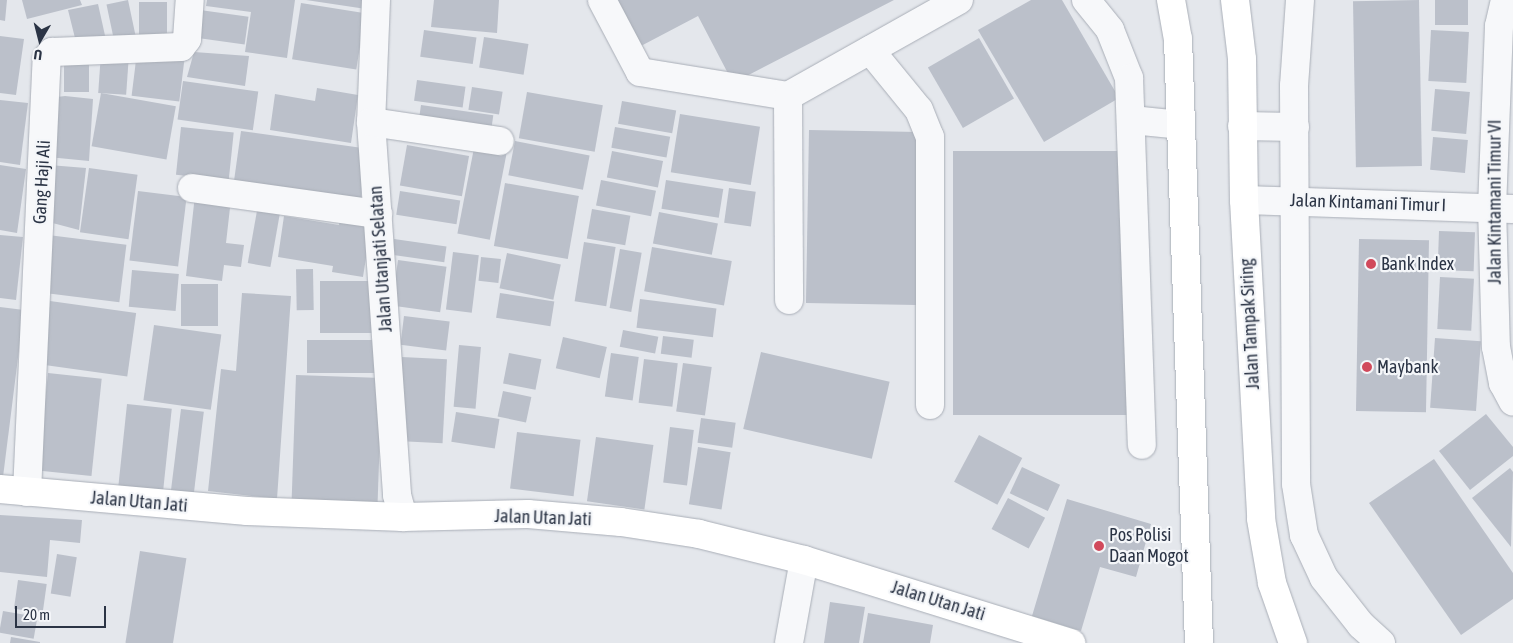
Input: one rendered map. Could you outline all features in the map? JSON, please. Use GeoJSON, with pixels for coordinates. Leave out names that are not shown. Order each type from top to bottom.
{"type":"FeatureCollection","features":[{"type":"Feature","properties":{"kind":"main road"},"geometry":{"type":"LineString","coordinates":[[1171,0],[1178,39],[1195,636]]}},
{"type":"Feature","properties":{"kind":"main road","name":"Jalan Tampak Siring"},"geometry":{"type":"LineString","coordinates":[[1235,0],[1242,59],[1244,200],[1261,520],[1272,583],[1293,643]]}},
{"type":"Feature","properties":{"kind":"main road"},"geometry":{"type":"LineString","coordinates":[[1242,59],[1243,0]]}},
{"type":"Feature","properties":{"kind":"main road","name":"Jalan Utan Jati"},"geometry":{"type":"LineString","coordinates":[[13,490],[247,511],[403,517],[528,514],[621,522],[699,534],[804,560],[1071,643]]}},
{"type":"Feature","properties":{"kind":"street","name":"Gang Haji Ali"},"geometry":{"type":"LineString","coordinates":[[13,490],[47,58],[52,52],[181,47],[187,39],[190,0]]}},
{"type":"Feature","properties":{"kind":"street","name":"Jalan Utanjati Selatan"},"geometry":{"type":"LineString","coordinates":[[376,0],[371,122],[397,495],[403,517]]}},
{"type":"Feature","properties":{"kind":"street"},"geometry":{"type":"LineString","coordinates":[[602,0],[640,72],[788,96],[959,0]]}},
{"type":"Feature","properties":{"kind":"street"},"geometry":{"type":"LineString","coordinates":[[1086,0],[1110,30],[1129,78],[1132,120],[1142,445]]}},
{"type":"Feature","properties":{"kind":"street"},"geometry":{"type":"LineString","coordinates":[[1300,0],[1295,127],[1296,484],[1304,535],[1324,578],[1361,625],[1381,643]]}},
{"type":"Feature","properties":{"kind":"street","name":"Jalan Kintamani Timur VI"},"geometry":{"type":"LineString","coordinates":[[1505,18],[1502,208],[1496,347],[1510,390]]}},
{"type":"Feature","properties":{"kind":"street"},"geometry":{"type":"LineString","coordinates":[[870,50],[919,110],[930,137],[930,405]]}},
{"type":"Feature","properties":{"kind":"street"},"geometry":{"type":"LineString","coordinates":[[788,96],[788,300]]}},
{"type":"Feature","properties":{"kind":"street"},"geometry":{"type":"LineString","coordinates":[[1132,120],[1180,125]]}},
{"type":"Feature","properties":{"kind":"street"},"geometry":{"type":"LineString","coordinates":[[371,122],[500,141]]}},
{"type":"Feature","properties":{"kind":"street"},"geometry":{"type":"LineString","coordinates":[[1242,126],[1295,127]]}},
{"type":"Feature","properties":{"kind":"street"},"geometry":{"type":"LineString","coordinates":[[192,188],[378,214]]}},
{"type":"Feature","properties":{"kind":"street","name":"Jalan Kintamani Timur I"},"geometry":{"type":"LineString","coordinates":[[1244,200],[1502,208]]}},
{"type":"Feature","properties":{"kind":"street"},"geometry":{"type":"LineString","coordinates":[[789,643],[804,560]]}},
{"type":"Feature","properties":{"kind":"building"},"geometry":{"type":"Polygon","coordinates":[[[0,0],[7,0],[5,21],[0,20],[0,0]]]}},
{"type":"Feature","properties":{"kind":"building"},"geometry":{"type":"Polygon","coordinates":[[[22,0],[80,0],[82,5],[27,19],[22,0]]]}},
{"type":"Feature","properties":{"kind":"building"},"geometry":{"type":"Polygon","coordinates":[[[128,0],[136,37],[114,42],[106,5],[128,0]]]}},
{"type":"Feature","properties":{"kind":"building"},"geometry":{"type":"Polygon","coordinates":[[[207,0],[295,0],[287,58],[245,52],[251,12],[206,6],[207,0]]]}},
{"type":"Feature","properties":{"kind":"building"},"geometry":{"type":"Polygon","coordinates":[[[306,0],[367,0],[366,9],[306,0]]]}},
{"type":"Feature","properties":{"kind":"building"},"geometry":{"type":"Polygon","coordinates":[[[434,0],[499,0],[497,33],[431,27],[434,0]]]}},
{"type":"Feature","properties":{"kind":"building"},"geometry":{"type":"Polygon","coordinates":[[[615,0],[894,0],[733,83],[698,16],[639,47],[615,0]]]}},
{"type":"Feature","properties":{"kind":"building"},"geometry":{"type":"Polygon","coordinates":[[[1031,0],[1062,0],[1119,98],[1044,142],[978,30],[1031,0]]]}},
{"type":"Feature","properties":{"kind":"building"},"geometry":{"type":"Polygon","coordinates":[[[1419,0],[1422,166],[1356,167],[1353,1],[1419,0]]]}},
{"type":"Feature","properties":{"kind":"building"},"geometry":{"type":"Polygon","coordinates":[[[1435,0],[1468,0],[1468,25],[1435,25],[1435,0]]]}},
{"type":"Feature","properties":{"kind":"building"},"geometry":{"type":"Polygon","coordinates":[[[139,2],[167,2],[167,39],[139,39],[139,2]]]}},
{"type":"Feature","properties":{"kind":"building"},"geometry":{"type":"Polygon","coordinates":[[[301,3],[365,13],[356,69],[292,59],[301,3]]]}},
{"type":"Feature","properties":{"kind":"building"},"geometry":{"type":"Polygon","coordinates":[[[98,4],[106,40],[75,38],[68,10],[98,4]]]}},
{"type":"Feature","properties":{"kind":"building"},"geometry":{"type":"Polygon","coordinates":[[[200,10],[249,17],[245,45],[196,38],[200,10]]]}},
{"type":"Feature","properties":{"kind":"building"},"geometry":{"type":"Polygon","coordinates":[[[424,30],[476,37],[473,64],[420,57],[424,30]]]}},
{"type":"Feature","properties":{"kind":"building"},"geometry":{"type":"Polygon","coordinates":[[[1431,30],[1469,32],[1466,83],[1428,81],[1431,30]]]}},
{"type":"Feature","properties":{"kind":"building"},"geometry":{"type":"Polygon","coordinates":[[[0,36],[24,39],[16,95],[0,93],[0,36]]]}},
{"type":"Feature","properties":{"kind":"building"},"geometry":{"type":"Polygon","coordinates":[[[484,37],[528,44],[524,75],[479,68],[484,37]]]}},
{"type":"Feature","properties":{"kind":"building"},"geometry":{"type":"Polygon","coordinates":[[[979,38],[1014,99],[963,128],[928,68],[979,38]]]}},
{"type":"Feature","properties":{"kind":"building"},"geometry":{"type":"Polygon","coordinates":[[[137,52],[185,58],[179,102],[132,96],[137,52]]]}},
{"type":"Feature","properties":{"kind":"building"},"geometry":{"type":"Polygon","coordinates":[[[194,52],[249,56],[245,86],[187,77],[194,52]]]}},
{"type":"Feature","properties":{"kind":"building"},"geometry":{"type":"Polygon","coordinates":[[[101,53],[129,55],[126,95],[98,93],[101,53]]]}},
{"type":"Feature","properties":{"kind":"building"},"geometry":{"type":"Polygon","coordinates":[[[64,61],[89,61],[89,92],[64,92],[64,61]]]}},
{"type":"Feature","properties":{"kind":"building"},"geometry":{"type":"Polygon","coordinates":[[[417,80],[466,87],[463,108],[414,101],[417,80]]]}},
{"type":"Feature","properties":{"kind":"building"},"geometry":{"type":"Polygon","coordinates":[[[183,81],[258,92],[253,130],[178,120],[183,81]]]}},
{"type":"Feature","properties":{"kind":"building"},"geometry":{"type":"Polygon","coordinates":[[[472,87],[503,92],[499,115],[468,110],[472,87]]]}},
{"type":"Feature","properties":{"kind":"building"},"geometry":{"type":"Polygon","coordinates":[[[317,88],[358,95],[351,143],[270,130],[275,94],[315,101],[317,88]]]}},
{"type":"Feature","properties":{"kind":"building"},"geometry":{"type":"Polygon","coordinates":[[[1435,89],[1470,92],[1466,134],[1431,131],[1435,89]]]}},
{"type":"Feature","properties":{"kind":"building"},"geometry":{"type":"Polygon","coordinates":[[[527,92],[603,105],[595,152],[519,138],[527,92]]]}},
{"type":"Feature","properties":{"kind":"building"},"geometry":{"type":"Polygon","coordinates":[[[101,93],[176,106],[166,159],[92,146],[101,93]]]}},
{"type":"Feature","properties":{"kind":"building"},"geometry":{"type":"Polygon","coordinates":[[[65,96],[93,99],[89,161],[48,157],[49,98],[65,96]]]}},
{"type":"Feature","properties":{"kind":"building"},"geometry":{"type":"Polygon","coordinates":[[[0,100],[28,103],[20,165],[0,162],[0,100]]]}},
{"type":"Feature","properties":{"kind":"building"},"geometry":{"type":"Polygon","coordinates":[[[622,101],[676,111],[672,133],[618,124],[622,101]]]}},
{"type":"Feature","properties":{"kind":"building"},"geometry":{"type":"Polygon","coordinates":[[[421,105],[493,115],[490,137],[418,127],[421,105]]]}},
{"type":"Feature","properties":{"kind":"building"},"geometry":{"type":"Polygon","coordinates":[[[680,114],[760,127],[751,185],[671,172],[680,114]]]}},
{"type":"Feature","properties":{"kind":"building"},"geometry":{"type":"Polygon","coordinates":[[[181,127],[234,133],[229,180],[176,175],[181,127]]]}},
{"type":"Feature","properties":{"kind":"building"},"geometry":{"type":"Polygon","coordinates":[[[615,127],[670,137],[667,157],[611,148],[615,127]]]}},
{"type":"Feature","properties":{"kind":"building"},"geometry":{"type":"Polygon","coordinates":[[[809,130],[919,132],[916,305],[806,303],[809,130]]]}},
{"type":"Feature","properties":{"kind":"building"},"geometry":{"type":"Polygon","coordinates":[[[241,131],[368,149],[360,206],[233,188],[241,131]]]}},
{"type":"Feature","properties":{"kind":"building"},"geometry":{"type":"Polygon","coordinates":[[[1433,137],[1468,140],[1465,173],[1430,170],[1433,137]]]}},
{"type":"Feature","properties":{"kind":"building"},"geometry":{"type":"Polygon","coordinates":[[[515,141],[590,156],[583,190],[508,175],[515,141]]]}},
{"type":"Feature","properties":{"kind":"building"},"geometry":{"type":"Polygon","coordinates":[[[407,145],[469,156],[462,196],[400,185],[407,145]]]}},
{"type":"Feature","properties":{"kind":"building"},"geometry":{"type":"Polygon","coordinates":[[[474,148],[506,154],[490,240],[457,233],[474,148]]]}},
{"type":"Feature","properties":{"kind":"building"},"geometry":{"type":"Polygon","coordinates":[[[612,151],[663,161],[658,187],[607,178],[612,151]]]}},
{"type":"Feature","properties":{"kind":"building"},"geometry":{"type":"Polygon","coordinates":[[[953,151],[1130,151],[1130,415],[953,415],[953,151]]]}},
{"type":"Feature","properties":{"kind":"building"},"geometry":{"type":"Polygon","coordinates":[[[0,165],[26,169],[17,233],[0,230],[0,165]]]}},
{"type":"Feature","properties":{"kind":"building"},"geometry":{"type":"Polygon","coordinates":[[[49,165],[86,168],[79,230],[45,221],[49,165]]]}},
{"type":"Feature","properties":{"kind":"building"},"geometry":{"type":"Polygon","coordinates":[[[89,168],[138,175],[128,239],[80,232],[89,168]]]}},
{"type":"Feature","properties":{"kind":"building"},"geometry":{"type":"Polygon","coordinates":[[[601,180],[656,191],[651,216],[596,206],[601,180]]]}},
{"type":"Feature","properties":{"kind":"building"},"geometry":{"type":"Polygon","coordinates":[[[666,180],[723,189],[719,218],[661,209],[666,180]]]}},
{"type":"Feature","properties":{"kind":"building"},"geometry":{"type":"Polygon","coordinates":[[[505,183],[579,196],[568,259],[494,246],[505,183]]]}},
{"type":"Feature","properties":{"kind":"building"},"geometry":{"type":"Polygon","coordinates":[[[729,188],[756,192],[751,226],[724,223],[729,188]]]}},
{"type":"Feature","properties":{"kind":"building"},"geometry":{"type":"Polygon","coordinates":[[[138,191],[187,197],[178,266],[129,260],[138,191]]]}},
{"type":"Feature","properties":{"kind":"building"},"geometry":{"type":"Polygon","coordinates":[[[400,191],[460,201],[456,224],[396,215],[400,191]]]}},
{"type":"Feature","properties":{"kind":"building"},"geometry":{"type":"Polygon","coordinates":[[[195,195],[231,199],[226,243],[244,245],[241,267],[224,265],[222,281],[186,276],[195,195]]]}},
{"type":"Feature","properties":{"kind":"building"},"geometry":{"type":"Polygon","coordinates":[[[258,205],[281,209],[270,267],[248,263],[258,205]]]}},
{"type":"Feature","properties":{"kind":"building"},"geometry":{"type":"Polygon","coordinates":[[[592,209],[630,216],[625,245],[587,239],[592,209]]]}},
{"type":"Feature","properties":{"kind":"building"},"geometry":{"type":"Polygon","coordinates":[[[659,212],[718,223],[712,255],[653,243],[659,212]]]}},
{"type":"Feature","properties":{"kind":"building"},"geometry":{"type":"Polygon","coordinates":[[[340,215],[372,220],[363,277],[332,272],[333,266],[278,257],[284,216],[339,225],[340,215]]]}},
{"type":"Feature","properties":{"kind":"building"},"geometry":{"type":"Polygon","coordinates":[[[1439,231],[1475,232],[1474,271],[1438,270],[1439,231]]]}},
{"type":"Feature","properties":{"kind":"building"},"geometry":{"type":"Polygon","coordinates":[[[0,235],[23,237],[16,300],[0,298],[0,235]]]}},
{"type":"Feature","properties":{"kind":"building"},"geometry":{"type":"Polygon","coordinates":[[[48,235],[126,245],[119,302],[41,293],[48,235]]]}},
{"type":"Feature","properties":{"kind":"building"},"geometry":{"type":"Polygon","coordinates":[[[394,239],[446,246],[444,262],[392,255],[394,239]]]}},
{"type":"Feature","properties":{"kind":"building"},"geometry":{"type":"Polygon","coordinates":[[[1359,239],[1429,240],[1426,412],[1356,411],[1359,239]]]}},
{"type":"Feature","properties":{"kind":"building"},"geometry":{"type":"Polygon","coordinates":[[[584,242],[616,247],[606,306],[575,301],[584,242]]]}},
{"type":"Feature","properties":{"kind":"building"},"geometry":{"type":"Polygon","coordinates":[[[652,247],[732,261],[724,305],[644,291],[652,247]]]}},
{"type":"Feature","properties":{"kind":"building"},"geometry":{"type":"Polygon","coordinates":[[[620,249],[642,253],[631,312],[610,308],[620,249]]]}},
{"type":"Feature","properties":{"kind":"building"},"geometry":{"type":"Polygon","coordinates":[[[453,252],[479,255],[472,313],[446,310],[453,252]]]}},
{"type":"Feature","properties":{"kind":"building"},"geometry":{"type":"Polygon","coordinates":[[[507,253],[561,264],[553,300],[500,288],[507,253]]]}},
{"type":"Feature","properties":{"kind":"building"},"geometry":{"type":"Polygon","coordinates":[[[481,257],[501,259],[498,283],[478,281],[481,257]]]}},
{"type":"Feature","properties":{"kind":"building"},"geometry":{"type":"Polygon","coordinates":[[[398,260],[447,267],[440,312],[392,306],[398,260]]]}},
{"type":"Feature","properties":{"kind":"building"},"geometry":{"type":"Polygon","coordinates":[[[296,269],[313,269],[314,310],[297,310],[296,269]]]}},
{"type":"Feature","properties":{"kind":"building"},"geometry":{"type":"Polygon","coordinates":[[[132,270],[179,274],[176,311],[129,307],[132,270]]]}},
{"type":"Feature","properties":{"kind":"building"},"geometry":{"type":"Polygon","coordinates":[[[1440,277],[1474,279],[1471,331],[1437,329],[1440,277]]]}},
{"type":"Feature","properties":{"kind":"building"},"geometry":{"type":"Polygon","coordinates":[[[320,281],[375,281],[375,333],[320,333],[320,281]]]}},
{"type":"Feature","properties":{"kind":"building"},"geometry":{"type":"Polygon","coordinates":[[[181,284],[218,284],[218,326],[181,326],[181,284]]]}},
{"type":"Feature","properties":{"kind":"building"},"geometry":{"type":"Polygon","coordinates":[[[242,293],[291,296],[277,499],[208,491],[221,369],[236,371],[242,293]]]}},
{"type":"Feature","properties":{"kind":"building"},"geometry":{"type":"Polygon","coordinates":[[[500,293],[554,302],[550,326],[496,318],[500,293]]]}},
{"type":"Feature","properties":{"kind":"building"},"geometry":{"type":"Polygon","coordinates":[[[640,299],[716,308],[713,337],[636,328],[640,299]]]}},
{"type":"Feature","properties":{"kind":"building"},"geometry":{"type":"Polygon","coordinates":[[[50,301],[136,313],[127,376],[41,364],[50,301]]]}},
{"type":"Feature","properties":{"kind":"building"},"geometry":{"type":"Polygon","coordinates":[[[0,307],[24,310],[3,477],[0,477],[0,307]]]}},
{"type":"Feature","properties":{"kind":"building"},"geometry":{"type":"Polygon","coordinates":[[[404,316],[450,322],[446,350],[400,345],[404,316]]]}},
{"type":"Feature","properties":{"kind":"building"},"geometry":{"type":"Polygon","coordinates":[[[154,325],[221,334],[211,410],[143,400],[154,325]]]}},
{"type":"Feature","properties":{"kind":"building"},"geometry":{"type":"Polygon","coordinates":[[[623,330],[658,337],[655,354],[620,347],[623,330]]]}},
{"type":"Feature","properties":{"kind":"building"},"geometry":{"type":"Polygon","coordinates":[[[663,336],[694,340],[692,358],[661,354],[663,336]]]}},
{"type":"Feature","properties":{"kind":"building"},"geometry":{"type":"Polygon","coordinates":[[[563,337],[607,347],[600,378],[556,368],[563,337]]]}},
{"type":"Feature","properties":{"kind":"building"},"geometry":{"type":"Polygon","coordinates":[[[1435,338],[1481,341],[1476,411],[1430,408],[1435,338]]]}},
{"type":"Feature","properties":{"kind":"building"},"geometry":{"type":"Polygon","coordinates":[[[307,340],[383,340],[383,373],[307,373],[307,340]]]}},
{"type":"Feature","properties":{"kind":"building"},"geometry":{"type":"Polygon","coordinates":[[[459,345],[481,347],[476,409],[454,407],[459,345]]]}},
{"type":"Feature","properties":{"kind":"building"},"geometry":{"type":"Polygon","coordinates":[[[761,352],[890,382],[872,459],[743,429],[761,352]]]}},
{"type":"Feature","properties":{"kind":"building"},"geometry":{"type":"Polygon","coordinates":[[[509,353],[541,359],[535,390],[503,383],[509,353]]]}},
{"type":"Feature","properties":{"kind":"building"},"geometry":{"type":"Polygon","coordinates":[[[611,353],[639,357],[633,400],[605,397],[611,353]]]}},
{"type":"Feature","properties":{"kind":"building"},"geometry":{"type":"Polygon","coordinates":[[[402,357],[447,359],[443,443],[398,441],[402,357]]]}},
{"type":"Feature","properties":{"kind":"building"},"geometry":{"type":"Polygon","coordinates":[[[644,359],[678,363],[672,407],[639,403],[644,359]]]}},
{"type":"Feature","properties":{"kind":"building"},"geometry":{"type":"Polygon","coordinates":[[[683,363],[712,367],[705,416],[676,412],[683,363]]]}},
{"type":"Feature","properties":{"kind":"building"},"geometry":{"type":"Polygon","coordinates":[[[48,373],[102,379],[91,476],[38,470],[48,373]]]}},
{"type":"Feature","properties":{"kind":"building"},"geometry":{"type":"Polygon","coordinates":[[[296,375],[382,378],[377,509],[291,506],[296,375]]]}},
{"type":"Feature","properties":{"kind":"building"},"geometry":{"type":"Polygon","coordinates":[[[503,391],[531,397],[526,422],[498,416],[503,391]]]}},
{"type":"Feature","properties":{"kind":"building"},"geometry":{"type":"Polygon","coordinates":[[[127,404],[172,409],[163,494],[118,490],[127,404]]]}},
{"type":"Feature","properties":{"kind":"building"},"geometry":{"type":"Polygon","coordinates":[[[181,409],[204,412],[193,498],[170,495],[181,409]]]}},
{"type":"Feature","properties":{"kind":"building"},"geometry":{"type":"Polygon","coordinates":[[[456,412],[499,419],[495,449],[451,442],[456,412]]]}},
{"type":"Feature","properties":{"kind":"building"},"geometry":{"type":"Polygon","coordinates":[[[1486,414],[1513,447],[1513,456],[1470,490],[1439,451],[1486,414]]]}},
{"type":"Feature","properties":{"kind":"building"},"geometry":{"type":"Polygon","coordinates":[[[701,418],[736,423],[732,448],[698,443],[701,418]]]}},
{"type":"Feature","properties":{"kind":"building"},"geometry":{"type":"Polygon","coordinates":[[[670,427],[694,430],[687,486],[663,483],[670,427]]]}},
{"type":"Feature","properties":{"kind":"building"},"geometry":{"type":"Polygon","coordinates":[[[517,432],[581,440],[574,496],[510,489],[517,432]]]}},
{"type":"Feature","properties":{"kind":"building"},"geometry":{"type":"Polygon","coordinates":[[[979,435],[1022,458],[997,505],[954,482],[979,435]]]}},
{"type":"Feature","properties":{"kind":"building"},"geometry":{"type":"Polygon","coordinates":[[[596,437],[653,445],[644,509],[587,501],[596,437]]]}},
{"type":"Feature","properties":{"kind":"building"},"geometry":{"type":"Polygon","coordinates":[[[698,447],[731,452],[722,509],[689,504],[698,447]]]}},
{"type":"Feature","properties":{"kind":"building"},"geometry":{"type":"Polygon","coordinates":[[[1434,459],[1513,573],[1513,599],[1461,635],[1369,503],[1434,459]]]}},
{"type":"Feature","properties":{"kind":"building"},"geometry":{"type":"Polygon","coordinates":[[[1022,467],[1060,485],[1048,511],[1010,493],[1022,467]]]}},
{"type":"Feature","properties":{"kind":"building"},"geometry":{"type":"Polygon","coordinates":[[[1510,468],[1513,472],[1511,547],[1472,498],[1510,468]]]}},
{"type":"Feature","properties":{"kind":"building"},"geometry":{"type":"Polygon","coordinates":[[[1008,498],[1045,518],[1029,549],[992,529],[1008,498]]]}},
{"type":"Feature","properties":{"kind":"building","name":"Pos Polisi Daan Mogot"},"geometry":{"type":"Polygon","coordinates":[[[1067,499],[1151,524],[1136,577],[1100,567],[1081,631],[1032,616],[1067,499]]]}},
{"type":"Feature","properties":{"kind":"building"},"geometry":{"type":"Polygon","coordinates":[[[0,515],[82,520],[80,543],[50,540],[47,577],[0,572],[0,515]]]}},
{"type":"Feature","properties":{"kind":"building"},"geometry":{"type":"Polygon","coordinates":[[[140,551],[186,558],[173,643],[125,643],[140,551]]]}},
{"type":"Feature","properties":{"kind":"building"},"geometry":{"type":"Polygon","coordinates":[[[57,554],[77,557],[70,597],[51,594],[57,554]]]}},
{"type":"Feature","properties":{"kind":"building"},"geometry":{"type":"Polygon","coordinates":[[[18,580],[47,584],[43,613],[14,609],[18,580]]]}},
{"type":"Feature","properties":{"kind":"building"},"geometry":{"type":"Polygon","coordinates":[[[830,602],[865,607],[859,643],[824,643],[830,602]]]}},
{"type":"Feature","properties":{"kind":"building"},"geometry":{"type":"Polygon","coordinates":[[[3,611],[37,617],[34,639],[0,633],[3,611]]]}},
{"type":"Feature","properties":{"kind":"building"},"geometry":{"type":"Polygon","coordinates":[[[868,613],[933,625],[930,643],[863,643],[868,613]]]}},
{"type":"Feature","properties":{"kind":"building"},"geometry":{"type":"Polygon","coordinates":[[[11,637],[40,642],[40,643],[10,643],[11,637]]]}},
{"type":"Feature","properties":{"kind":"place","name":"Bank Index"},"geometry":{"type":"Point","coordinates":[1371,264]}},
{"type":"Feature","properties":{"kind":"place","name":"Maybank"},"geometry":{"type":"Point","coordinates":[1367,367]}},
{"type":"Feature","properties":{"kind":"place","name":"Pos Polisi Daan Mogot"},"geometry":{"type":"Point","coordinates":[1099,546]}}]}
